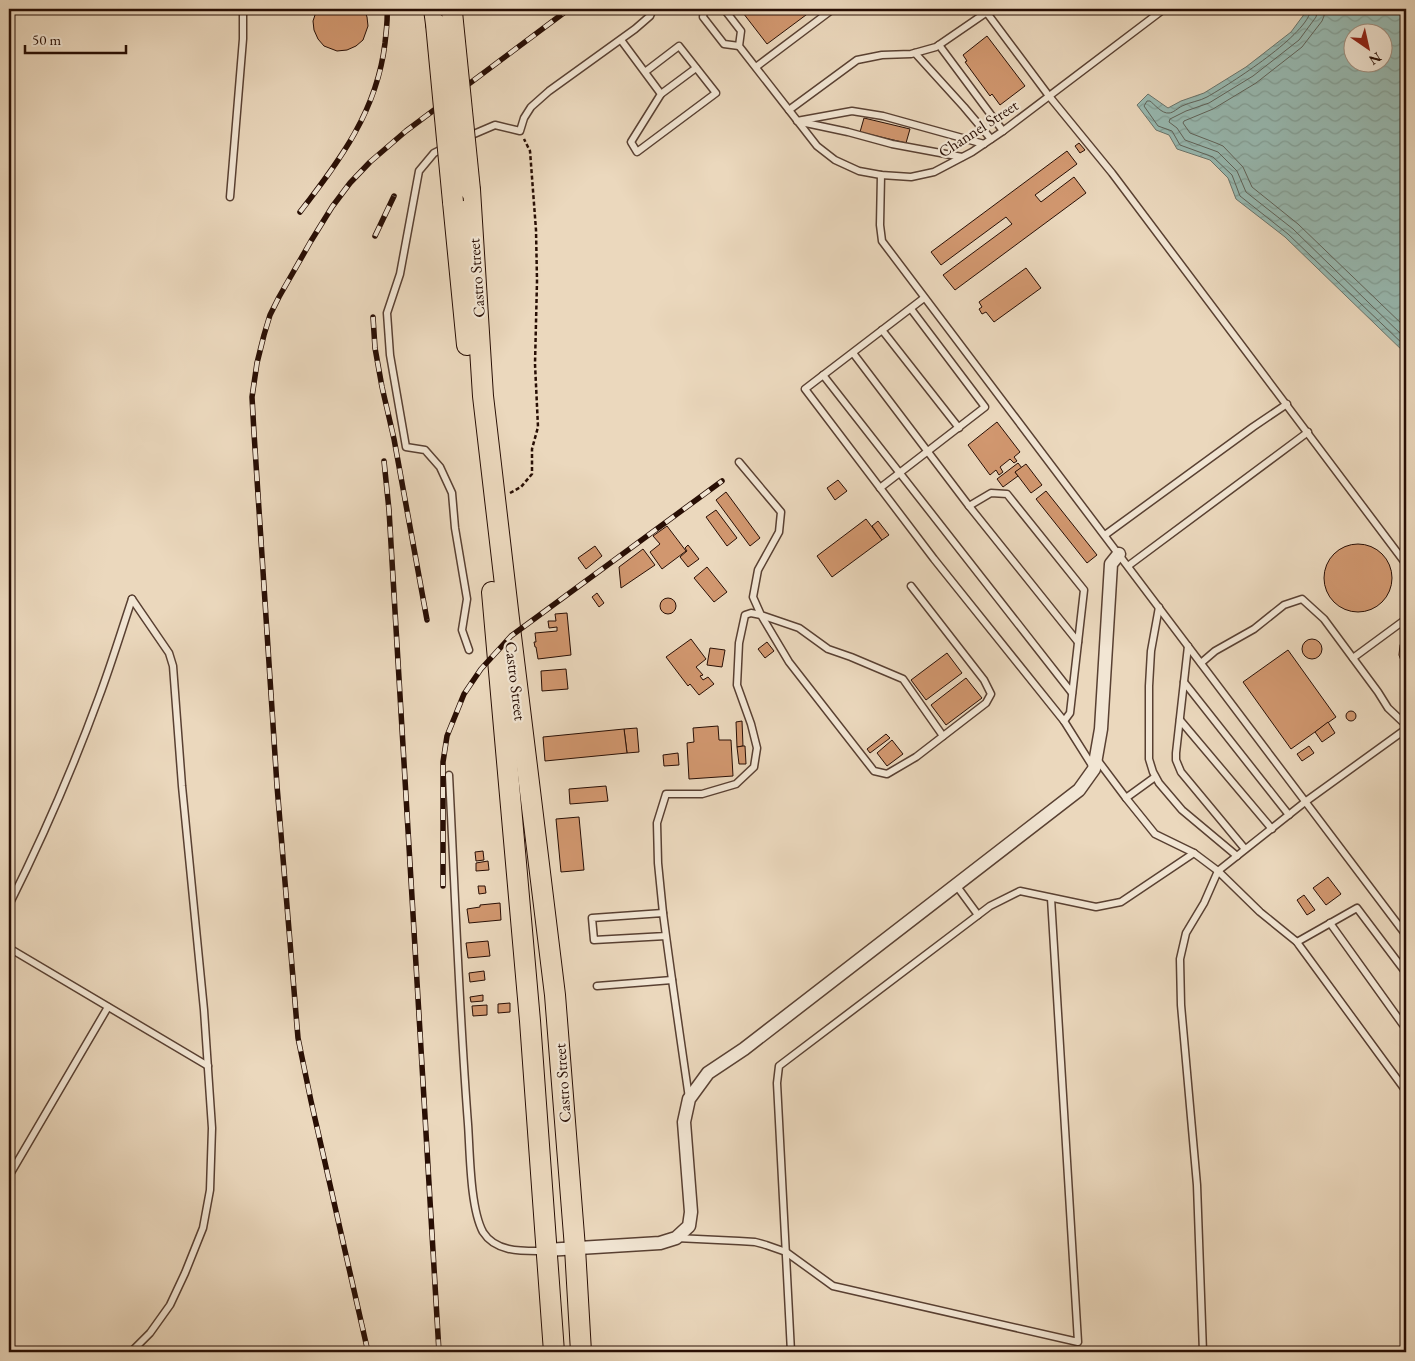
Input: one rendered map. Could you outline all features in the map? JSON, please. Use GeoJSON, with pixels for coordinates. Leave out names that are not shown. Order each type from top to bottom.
{"type":"FeatureCollection","features":[{"type":"Feature","properties":{"kind":"main road","name":"Castro Street"},"geometry":{"type":"LineString","coordinates":[[443,13],[470,190],[484,396],[510,636],[555,995],[575,1248],[581,1352]]}},
{"type":"Feature","properties":{"kind":"main road","name":"Castro Street"},"geometry":{"type":"LineString","coordinates":[[443,13],[452,202],[498,650],[544,1193],[546,1250],[554,1352]]}},
{"type":"Feature","properties":{"kind":"street"},"geometry":{"type":"LineString","coordinates":[[546,1250],[660,1243],[676,1238],[689,1226],[691,1212],[684,1122],[689,1099],[708,1073],[744,1049],[1079,790],[1095,763],[1101,729],[1111,564],[1118,554]]}},
{"type":"Feature","properties":{"kind":"lane"},"geometry":{"type":"LineString","coordinates":[[230,197],[243,39],[243,9]]}},
{"type":"Feature","properties":{"kind":"lane"},"geometry":{"type":"LineString","coordinates":[[468,650],[462,630],[467,599],[455,528],[452,493],[440,468],[425,450],[406,447],[390,355],[387,313],[400,274],[419,171],[434,153],[482,130],[495,125],[520,131],[524,118],[531,107],[621,40],[650,16],[653,9]]}},
{"type":"Feature","properties":{"kind":"lane","name":"Channel Street"},"geometry":{"type":"LineString","coordinates":[[704,9],[703,17],[724,44],[740,46]]}},
{"type":"Feature","properties":{"kind":"lane","name":"Channel Street"},"geometry":{"type":"LineString","coordinates":[[724,9],[741,31],[740,46],[816,146],[835,160],[859,171],[881,175],[911,176],[934,172],[1004,131],[1164,9]]}},
{"type":"Feature","properties":{"kind":"lane"},"geometry":{"type":"LineString","coordinates":[[756,67],[833,9]]}},
{"type":"Feature","properties":{"kind":"lane"},"geometry":{"type":"LineString","coordinates":[[789,110],[857,60],[882,55],[915,53],[936,47],[986,10],[1049,96],[1112,172],[1406,564]]}},
{"type":"Feature","properties":{"kind":"lane"},"geometry":{"type":"LineString","coordinates":[[621,40],[661,94]]}},
{"type":"Feature","properties":{"kind":"lane"},"geometry":{"type":"LineString","coordinates":[[939,45],[1004,131]]}},
{"type":"Feature","properties":{"kind":"lane"},"geometry":{"type":"LineString","coordinates":[[645,72],[679,46],[716,93],[637,152],[630,142],[661,94],[696,68]]}},
{"type":"Feature","properties":{"kind":"lane"},"geometry":{"type":"LineString","coordinates":[[915,53],[991,139]]}},
{"type":"Feature","properties":{"kind":"lane"},"geometry":{"type":"LineString","coordinates":[[797,121],[852,111],[892,118],[984,144]]}},
{"type":"Feature","properties":{"kind":"lane"},"geometry":{"type":"LineString","coordinates":[[797,121],[892,144],[962,157]]}},
{"type":"Feature","properties":{"kind":"lane"},"geometry":{"type":"LineString","coordinates":[[881,175],[880,225],[882,241],[1406,935]]}},
{"type":"Feature","properties":{"kind":"lane"},"geometry":{"type":"LineString","coordinates":[[924,298],[911,310],[805,389],[934,559],[1064,721],[1095,763],[1155,834],[1194,853],[1218,871],[1260,912],[1298,942],[1406,1091]]}},
{"type":"Feature","properties":{"kind":"lane"},"geometry":{"type":"LineString","coordinates":[[880,488],[985,407],[911,310]]}},
{"type":"Feature","properties":{"kind":"lane"},"geometry":{"type":"LineString","coordinates":[[882,330],[959,428]]}},
{"type":"Feature","properties":{"kind":"lane"},"geometry":{"type":"LineString","coordinates":[[853,353],[969,506],[1078,642]]}},
{"type":"Feature","properties":{"kind":"lane"},"geometry":{"type":"LineString","coordinates":[[823,375],[1072,693]]}},
{"type":"Feature","properties":{"kind":"lane"},"geometry":{"type":"LineString","coordinates":[[1105,536],[1287,404]]}},
{"type":"Feature","properties":{"kind":"lane"},"geometry":{"type":"LineString","coordinates":[[1128,566],[1308,432]]}},
{"type":"Feature","properties":{"kind":"lane"},"geometry":{"type":"LineString","coordinates":[[739,462],[781,512],[779,532],[758,570],[753,597],[761,615],[789,662],[874,771],[887,774],[916,757],[986,703],[991,694],[984,680],[911,586]]}},
{"type":"Feature","properties":{"kind":"lane"},"geometry":{"type":"LineString","coordinates":[[969,506],[991,493],[1007,494],[1084,590],[1070,713],[1064,721]]}},
{"type":"Feature","properties":{"kind":"lane"},"geometry":{"type":"LineString","coordinates":[[1201,663],[1215,651],[1254,629],[1284,605],[1302,598],[1324,619],[1388,708],[1406,727],[1305,802],[1218,871],[1204,903],[1186,933],[1180,959],[1180,1005],[1197,1185],[1203,1352]]}},
{"type":"Feature","properties":{"kind":"lane"},"geometry":{"type":"LineString","coordinates":[[9,904],[46,826],[100,697],[132,599],[169,653],[174,666],[182,786],[203,1002],[212,1133],[210,1190],[203,1228],[170,1305],[150,1333],[131,1352]]}},
{"type":"Feature","properties":{"kind":"lane"},"geometry":{"type":"LineString","coordinates":[[1158,607],[1151,651],[1149,759],[1155,777],[1182,810],[1237,856]]}},
{"type":"Feature","properties":{"kind":"lane"},"geometry":{"type":"LineString","coordinates":[[689,1099],[663,913],[658,863],[657,823],[666,794],[702,794],[736,784],[754,767],[757,748],[751,724],[737,685],[739,642],[745,616],[750,613],[761,615],[799,628],[828,649],[903,679],[943,736]]}},
{"type":"Feature","properties":{"kind":"lane"},"geometry":{"type":"LineString","coordinates":[[1353,658],[1406,619]]}},
{"type":"Feature","properties":{"kind":"lane"},"geometry":{"type":"LineString","coordinates":[[1188,646],[1176,760],[1181,772],[1245,849]]}},
{"type":"Feature","properties":{"kind":"lane"},"geometry":{"type":"LineString","coordinates":[[1184,682],[1289,815]]}},
{"type":"Feature","properties":{"kind":"lane"},"geometry":{"type":"LineString","coordinates":[[1180,720],[1272,829]]}},
{"type":"Feature","properties":{"kind":"lane"},"geometry":{"type":"LineString","coordinates":[[449,775],[465,1092],[477,1217],[484,1233],[492,1242],[505,1249],[525,1251],[546,1250]]}},
{"type":"Feature","properties":{"kind":"lane"},"geometry":{"type":"LineString","coordinates":[[1126,798],[1155,777]]}},
{"type":"Feature","properties":{"kind":"lane"},"geometry":{"type":"LineString","coordinates":[[791,1352],[777,1083],[779,1066],[990,906],[1020,891],[1096,907],[1121,902],[1194,853]]}},
{"type":"Feature","properties":{"kind":"lane"},"geometry":{"type":"LineString","coordinates":[[956,885],[978,915]]}},
{"type":"Feature","properties":{"kind":"lane"},"geometry":{"type":"LineString","coordinates":[[676,1238],[755,1242],[786,1252],[833,1286],[1078,1342],[1051,898]]}},
{"type":"Feature","properties":{"kind":"lane"},"geometry":{"type":"LineString","coordinates":[[1298,942],[1357,908],[1406,973]]}},
{"type":"Feature","properties":{"kind":"lane"},"geometry":{"type":"LineString","coordinates":[[663,913],[592,918],[594,940],[666,936]]}},
{"type":"Feature","properties":{"kind":"lane"},"geometry":{"type":"LineString","coordinates":[[1330,923],[1406,1029]]}},
{"type":"Feature","properties":{"kind":"lane"},"geometry":{"type":"LineString","coordinates":[[9,948],[208,1066]]}},
{"type":"Feature","properties":{"kind":"lane"},"geometry":{"type":"LineString","coordinates":[[597,986],[672,980]]}},
{"type":"Feature","properties":{"kind":"lane"},"geometry":{"type":"LineString","coordinates":[[9,1176],[108,1006]]}},
{"type":"Feature","properties":{"kind":"path"},"geometry":{"type":"LineString","coordinates":[[495,500],[521,487],[532,474],[532,449],[538,427],[535,364],[536,230],[530,151],[520,131]]}},
{"type":"Feature","properties":{"kind":"water"},"geometry":{"type":"Polygon","coordinates":[[[1308,9],[1406,9],[1406,354],[1285,237],[1236,199],[1228,178],[1210,160],[1177,149],[1169,135],[1156,130],[1137,105],[1148,94],[1168,108],[1204,93],[1246,67],[1291,32],[1308,9]]]}},
{"type":"Feature","properties":{"kind":"building"},"geometry":{"type":"Polygon","coordinates":[[[317,9],[364,9],[368,26],[363,40],[347,50],[337,51],[324,46],[314,30],[313,21],[317,9]]]}},
{"type":"Feature","properties":{"kind":"building"},"geometry":{"type":"Polygon","coordinates":[[[740,9],[814,9],[767,44],[740,9]]]}},
{"type":"Feature","properties":{"kind":"building"},"geometry":{"type":"Polygon","coordinates":[[[987,36],[1025,86],[1000,105],[992,94],[990,96],[965,62],[967,61],[963,55],[987,36]]]}},
{"type":"Feature","properties":{"kind":"building"},"geometry":{"type":"Polygon","coordinates":[[[864,118],[910,129],[906,143],[860,132],[864,118]]]}},
{"type":"Feature","properties":{"kind":"building"},"geometry":{"type":"Polygon","coordinates":[[[1079,143],[1085,150],[1080,153],[1075,146],[1079,143]]]}},
{"type":"Feature","properties":{"kind":"building"},"geometry":{"type":"Polygon","coordinates":[[[1067,151],[1077,164],[1035,195],[1041,202],[1074,177],[1086,193],[955,290],[943,275],[1012,224],[1006,217],[941,265],[931,252],[1067,151]]]}},
{"type":"Feature","properties":{"kind":"building"},"geometry":{"type":"Polygon","coordinates":[[[1026,268],[1041,288],[994,322],[986,312],[982,314],[979,309],[982,307],[979,302],[1026,268]]]}},
{"type":"Feature","properties":{"kind":"building"},"geometry":{"type":"Polygon","coordinates":[[[997,422],[1020,452],[1014,457],[1017,461],[1014,463],[1010,459],[1000,467],[1003,472],[999,475],[996,470],[990,475],[968,445],[997,422]]]}},
{"type":"Feature","properties":{"kind":"building"},"geometry":{"type":"Polygon","coordinates":[[[1018,463],[1022,468],[1015,472],[1018,476],[1003,487],[997,479],[1018,463]]]}},
{"type":"Feature","properties":{"kind":"building"},"geometry":{"type":"Polygon","coordinates":[[[1026,464],[1042,485],[1031,493],[1015,472],[1026,464]]]}},
{"type":"Feature","properties":{"kind":"building"},"geometry":{"type":"Polygon","coordinates":[[[838,480],[847,491],[835,500],[827,488],[838,480]]]}},
{"type":"Feature","properties":{"kind":"building"},"geometry":{"type":"Polygon","coordinates":[[[1046,491],[1097,555],[1087,563],[1036,499],[1046,491]]]}},
{"type":"Feature","properties":{"kind":"building"},"geometry":{"type":"Polygon","coordinates":[[[726,492],[760,538],[750,546],[716,500],[726,492]]]}},
{"type":"Feature","properties":{"kind":"building"},"geometry":{"type":"Polygon","coordinates":[[[716,510],[737,538],[727,546],[706,517],[716,510]]]}},
{"type":"Feature","properties":{"kind":"building"},"geometry":{"type":"Polygon","coordinates":[[[866,519],[882,540],[832,577],[817,556],[866,519]]]}},
{"type":"Feature","properties":{"kind":"building"},"geometry":{"type":"Polygon","coordinates":[[[878,521],[889,535],[882,540],[872,526],[878,521]]]}},
{"type":"Feature","properties":{"kind":"building"},"geometry":{"type":"Polygon","coordinates":[[[667,526],[686,551],[662,569],[650,552],[660,544],[653,536],[667,526]]]}},
{"type":"Feature","properties":{"kind":"building"},"geometry":{"type":"Polygon","coordinates":[[[1358,544],[1371,547],[1382,554],[1389,565],[1392,578],[1389,591],[1382,602],[1371,609],[1358,612],[1345,609],[1334,602],[1327,591],[1324,578],[1327,565],[1334,554],[1345,547],[1358,544]]]}},
{"type":"Feature","properties":{"kind":"building"},"geometry":{"type":"Polygon","coordinates":[[[688,545],[699,559],[688,567],[680,557],[687,551],[685,548],[688,545]]]}},
{"type":"Feature","properties":{"kind":"building"},"geometry":{"type":"Polygon","coordinates":[[[595,546],[602,556],[586,569],[578,558],[595,546]]]}},
{"type":"Feature","properties":{"kind":"building"},"geometry":{"type":"Polygon","coordinates":[[[643,549],[655,565],[621,588],[619,567],[643,549]]]}},
{"type":"Feature","properties":{"kind":"building"},"geometry":{"type":"Polygon","coordinates":[[[707,567],[727,592],[714,602],[694,578],[707,567]]]}},
{"type":"Feature","properties":{"kind":"building"},"geometry":{"type":"Polygon","coordinates":[[[597,593],[604,603],[599,607],[592,597],[597,593]]]}},
{"type":"Feature","properties":{"kind":"building"},"geometry":{"type":"Polygon","coordinates":[[[668,598],[676,606],[668,614],[660,606],[668,598]]]}},
{"type":"Feature","properties":{"kind":"building"},"geometry":{"type":"Polygon","coordinates":[[[567,613],[571,655],[538,659],[534,642],[536,642],[535,633],[557,631],[557,627],[549,628],[548,621],[556,621],[555,614],[567,613]]]}},
{"type":"Feature","properties":{"kind":"building"},"geometry":{"type":"Polygon","coordinates":[[[1406,635],[1406,670],[1399,655],[1400,645],[1406,635]]]}},
{"type":"Feature","properties":{"kind":"building"},"geometry":{"type":"Polygon","coordinates":[[[691,639],[706,659],[696,667],[703,675],[700,676],[703,680],[708,677],[714,684],[699,695],[690,684],[688,686],[666,657],[691,639]]]}},
{"type":"Feature","properties":{"kind":"building"},"geometry":{"type":"Polygon","coordinates":[[[1312,639],[1319,642],[1322,649],[1319,656],[1312,659],[1305,656],[1302,649],[1305,642],[1312,639]]]}},
{"type":"Feature","properties":{"kind":"building"},"geometry":{"type":"Polygon","coordinates":[[[767,642],[774,651],[765,658],[758,649],[767,642]]]}},
{"type":"Feature","properties":{"kind":"building"},"geometry":{"type":"Polygon","coordinates":[[[710,648],[725,650],[722,667],[707,665],[710,648]]]}},
{"type":"Feature","properties":{"kind":"building"},"geometry":{"type":"Polygon","coordinates":[[[1288,650],[1336,717],[1291,749],[1243,682],[1288,650]]]}},
{"type":"Feature","properties":{"kind":"building"},"geometry":{"type":"Polygon","coordinates":[[[947,653],[962,673],[926,700],[911,680],[947,653]]]}},
{"type":"Feature","properties":{"kind":"building"},"geometry":{"type":"Polygon","coordinates":[[[566,669],[568,689],[542,691],[541,671],[566,669]]]}},
{"type":"Feature","properties":{"kind":"building"},"geometry":{"type":"Polygon","coordinates":[[[966,678],[982,698],[946,725],[931,705],[966,678]]]}},
{"type":"Feature","properties":{"kind":"building"},"geometry":{"type":"Polygon","coordinates":[[[1349,711],[1353,711],[1356,716],[1355,720],[1349,721],[1346,718],[1346,714],[1349,711]]]}},
{"type":"Feature","properties":{"kind":"building"},"geometry":{"type":"Polygon","coordinates":[[[742,721],[743,746],[737,747],[736,722],[742,721]]]}},
{"type":"Feature","properties":{"kind":"building"},"geometry":{"type":"Polygon","coordinates":[[[1328,722],[1335,733],[1322,742],[1315,732],[1328,722]]]}},
{"type":"Feature","properties":{"kind":"building"},"geometry":{"type":"Polygon","coordinates":[[[718,726],[719,740],[731,740],[733,776],[689,779],[687,743],[694,742],[693,728],[718,726]]]}},
{"type":"Feature","properties":{"kind":"building"},"geometry":{"type":"Polygon","coordinates":[[[637,728],[639,752],[627,753],[624,729],[637,728]]]}},
{"type":"Feature","properties":{"kind":"building"},"geometry":{"type":"Polygon","coordinates":[[[624,729],[627,753],[545,761],[543,737],[624,729]]]}},
{"type":"Feature","properties":{"kind":"building"},"geometry":{"type":"Polygon","coordinates":[[[886,734],[890,738],[870,753],[867,749],[886,734]]]}},
{"type":"Feature","properties":{"kind":"building"},"geometry":{"type":"Polygon","coordinates":[[[892,740],[903,754],[887,766],[877,753],[892,740]]]}},
{"type":"Feature","properties":{"kind":"building"},"geometry":{"type":"Polygon","coordinates":[[[745,746],[746,764],[739,764],[737,747],[745,746]]]}},
{"type":"Feature","properties":{"kind":"building"},"geometry":{"type":"Polygon","coordinates":[[[1309,746],[1314,753],[1302,761],[1297,754],[1309,746]]]}},
{"type":"Feature","properties":{"kind":"building"},"geometry":{"type":"Polygon","coordinates":[[[678,753],[679,765],[664,766],[663,755],[678,753]]]}},
{"type":"Feature","properties":{"kind":"building"},"geometry":{"type":"Polygon","coordinates":[[[606,786],[608,801],[570,804],[569,789],[606,786]]]}},
{"type":"Feature","properties":{"kind":"building"},"geometry":{"type":"Polygon","coordinates":[[[579,817],[584,870],[561,872],[556,819],[579,817]]]}},
{"type":"Feature","properties":{"kind":"building"},"geometry":{"type":"Polygon","coordinates":[[[483,851],[484,860],[476,861],[475,852],[483,851]]]}},
{"type":"Feature","properties":{"kind":"building"},"geometry":{"type":"Polygon","coordinates":[[[488,861],[489,870],[476,871],[476,863],[488,861]]]}},
{"type":"Feature","properties":{"kind":"building"},"geometry":{"type":"Polygon","coordinates":[[[1328,877],[1341,894],[1326,905],[1313,888],[1328,877]]]}},
{"type":"Feature","properties":{"kind":"building"},"geometry":{"type":"Polygon","coordinates":[[[478,886],[485,886],[486,893],[479,894],[478,886]]]}},
{"type":"Feature","properties":{"kind":"building"},"geometry":{"type":"Polygon","coordinates":[[[1304,895],[1315,910],[1307,915],[1297,900],[1304,895]]]}},
{"type":"Feature","properties":{"kind":"building"},"geometry":{"type":"Polygon","coordinates":[[[500,903],[501,920],[469,923],[467,909],[480,907],[480,905],[500,903]]]}},
{"type":"Feature","properties":{"kind":"building"},"geometry":{"type":"Polygon","coordinates":[[[488,941],[490,956],[468,958],[466,943],[488,941]]]}},
{"type":"Feature","properties":{"kind":"building"},"geometry":{"type":"Polygon","coordinates":[[[484,971],[485,980],[470,982],[469,973],[484,971]]]}},
{"type":"Feature","properties":{"kind":"building"},"geometry":{"type":"Polygon","coordinates":[[[483,995],[483,1001],[471,1002],[470,997],[483,995]]]}},
{"type":"Feature","properties":{"kind":"building"},"geometry":{"type":"Polygon","coordinates":[[[510,1003],[510,1012],[498,1013],[498,1004],[510,1003]]]}},
{"type":"Feature","properties":{"kind":"building"},"geometry":{"type":"Polygon","coordinates":[[[487,1005],[487,1015],[473,1016],[472,1006],[487,1005]]]}},
{"type":"Feature","properties":{"kind":"railway"},"geometry":{"type":"LineString","coordinates":[[300,212],[342,154],[365,113],[381,68],[387,9]]}},
{"type":"Feature","properties":{"kind":"railway"},"geometry":{"type":"LineString","coordinates":[[368,1352],[298,1038],[277,786],[254,433],[252,397],[257,363],[270,315],[279,297],[332,207],[350,183],[370,162],[406,131],[569,9]]}},
{"type":"Feature","properties":{"kind":"railway"},"geometry":{"type":"LineString","coordinates":[[375,236],[394,196]]}},
{"type":"Feature","properties":{"kind":"railway"},"geometry":{"type":"LineString","coordinates":[[373,317],[375,348],[394,439],[427,620]]}},
{"type":"Feature","properties":{"kind":"railway"},"geometry":{"type":"LineString","coordinates":[[384,461],[389,510],[439,1352]]}},
{"type":"Feature","properties":{"kind":"railway"},"geometry":{"type":"LineString","coordinates":[[443,886],[443,762],[447,736],[464,694],[481,669],[511,636],[722,481]]}}]}
